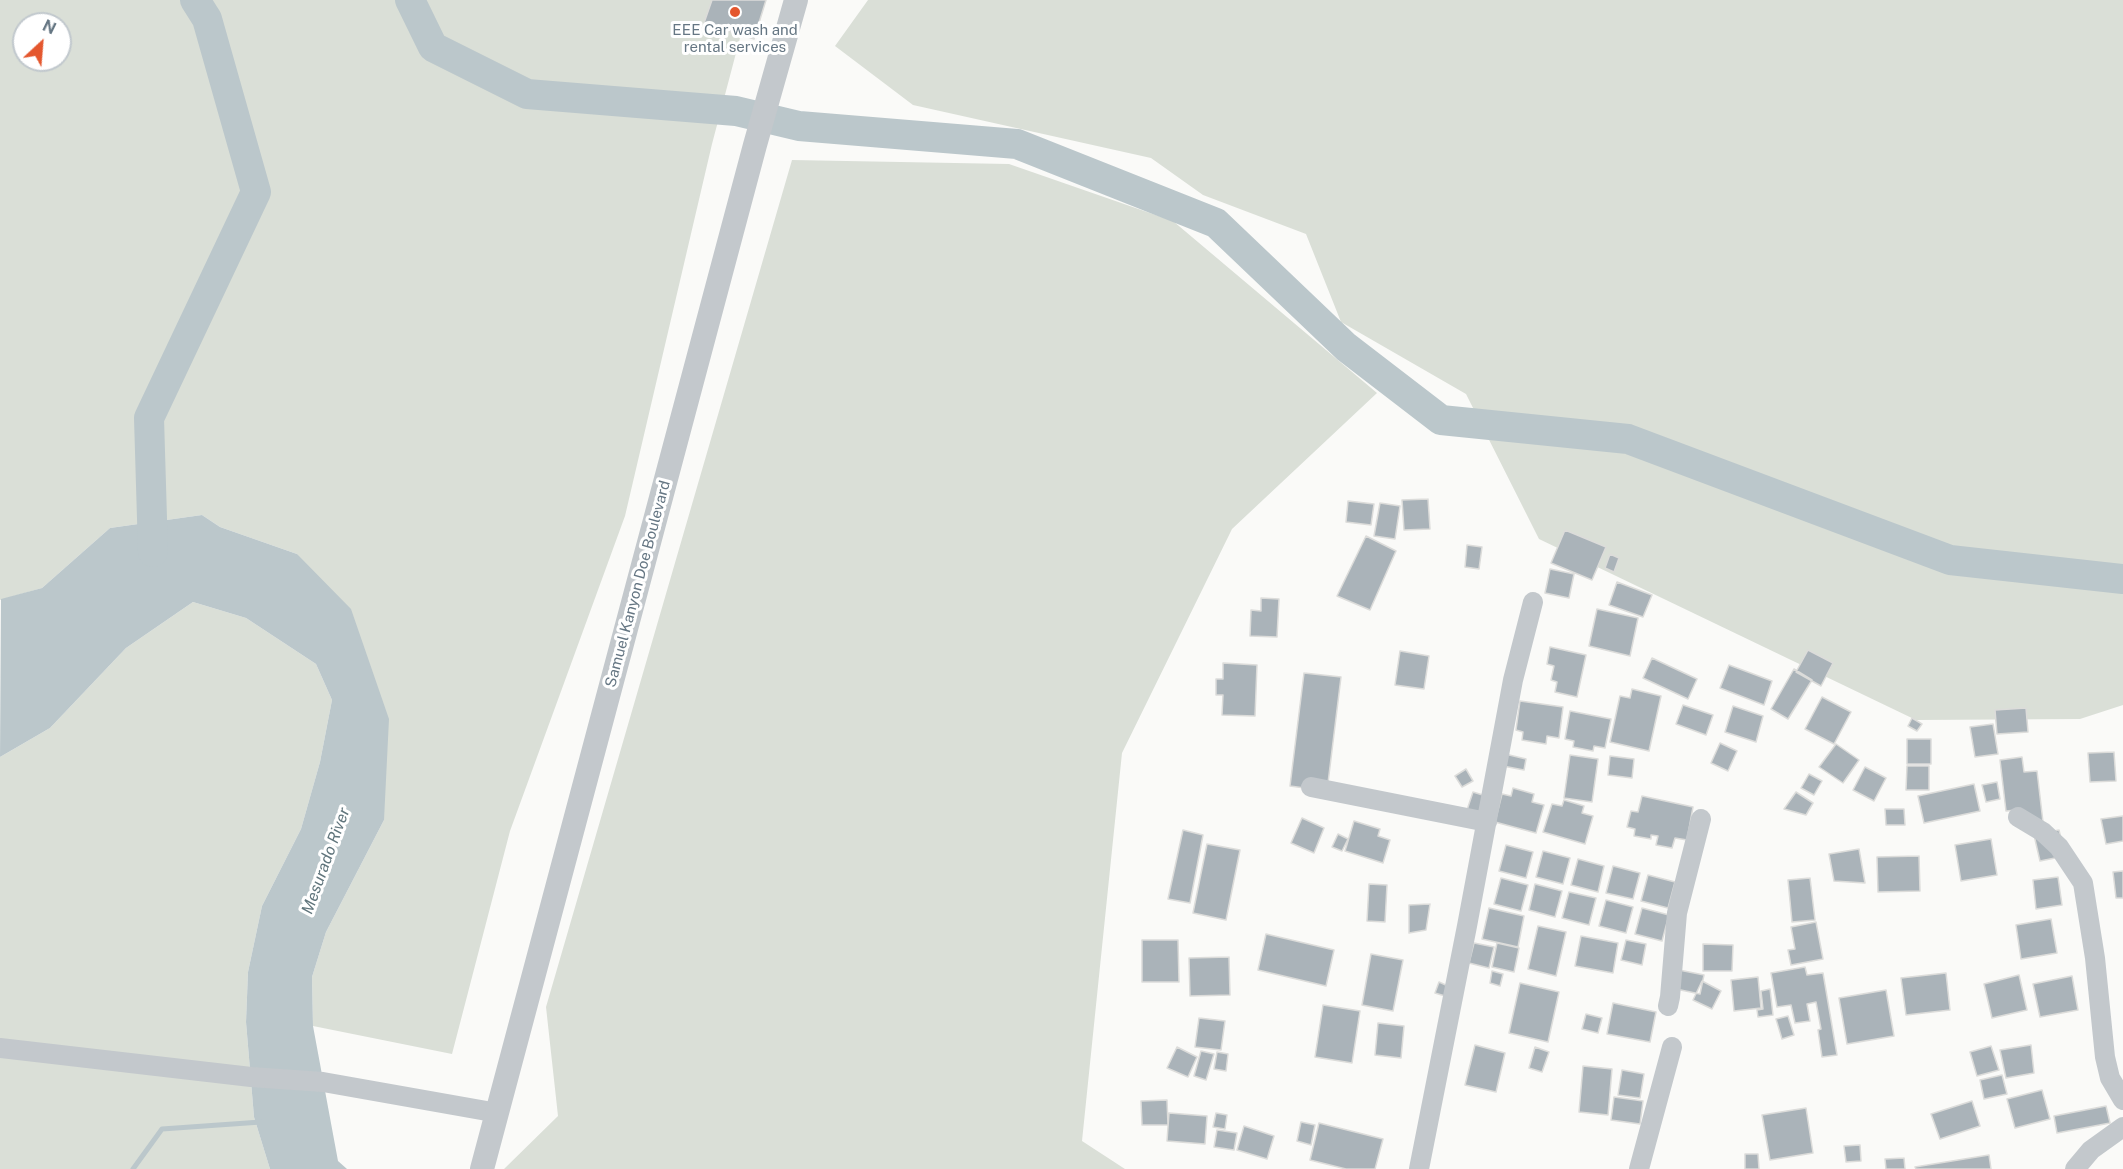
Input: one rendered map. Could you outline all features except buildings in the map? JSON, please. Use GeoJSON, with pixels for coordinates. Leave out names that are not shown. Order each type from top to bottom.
{"type":"FeatureCollection","features":[{"type":"Feature","properties":{"kind":"street","name":"Samuel Kanyon Doe Boulevard"},"geometry":{"type":"LineString","coordinates":[[482,1169],[755,145],[796,0]]}},
{"type":"Feature","properties":{"kind":"street"},"geometry":{"type":"LineString","coordinates":[[1419,1169],[1513,680],[1533,602]]}},
{"type":"Feature","properties":{"kind":"street"},"geometry":{"type":"LineString","coordinates":[[1311,787],[1487,822]]}},
{"type":"Feature","properties":{"kind":"street"},"geometry":{"type":"LineString","coordinates":[[2018,818],[2043,832],[2059,847],[2083,883],[2095,958],[2105,1057],[2110,1078],[2123,1100]]}},
{"type":"Feature","properties":{"kind":"street"},"geometry":{"type":"LineString","coordinates":[[1668,1006],[1671,997],[1677,914],[1701,819]]}},
{"type":"Feature","properties":{"kind":"street"},"geometry":{"type":"LineString","coordinates":[[1639,1169],[1672,1047]]}},
{"type":"Feature","properties":{"kind":"street"},"geometry":{"type":"LineString","coordinates":[[0,1048],[251,1077],[323,1082],[498,1113]]}},
{"type":"Feature","properties":{"kind":"street"},"geometry":{"type":"LineString","coordinates":[[2075,1169],[2091,1150],[2123,1127]]}},
{"type":"Feature","properties":{"kind":"shaded area"},"geometry":{"type":"Polygon","coordinates":[[[0,0],[750,0],[712,144],[625,516],[510,831],[452,1054],[313,1026],[312,977],[326,932],[384,820],[297,554],[220,527],[202,515],[110,528],[42,588],[0,600],[0,0]]]}},
{"type":"Feature","properties":{"kind":"shaded area"},"geometry":{"type":"Polygon","coordinates":[[[868,0],[2123,0],[2123,705],[2080,719],[1916,720],[1539,539],[1466,394],[1341,322],[1306,234],[1203,195],[1151,158],[913,105],[835,46],[868,0]]]}},
{"type":"Feature","properties":{"kind":"shaded area"},"geometry":{"type":"Polygon","coordinates":[[[792,160],[1009,164],[1173,221],[1377,393],[1232,529],[1122,753],[1082,1141],[1125,1169],[504,1169],[558,1116],[546,1007],[792,160]]]}},
{"type":"Feature","properties":{"kind":"shaded area"},"geometry":{"type":"Polygon","coordinates":[[[193,602],[246,618],[316,664],[332,700],[320,762],[301,829],[262,906],[248,972],[246,1022],[254,1117],[270,1169],[0,1169],[0,757],[50,728],[126,648],[193,602]]]}},
{"type":"Feature","properties":{"kind":"water","name":"Mesurado River"},"geometry":{"type":"Polygon","coordinates":[[[202,515],[220,527],[297,554],[351,609],[389,719],[384,820],[326,932],[312,977],[313,1026],[338,1161],[347,1169],[270,1169],[254,1117],[246,1022],[248,972],[262,906],[301,829],[320,762],[332,700],[316,664],[246,618],[193,602],[126,648],[50,728],[0,757],[1,599],[42,588],[110,528],[202,515]]]}},
{"type":"Feature","properties":{"kind":"waterway"},"geometry":{"type":"LineString","coordinates":[[153,552],[149,418],[256,192],[207,19],[195,0]]}},
{"type":"Feature","properties":{"kind":"waterway"},"geometry":{"type":"LineString","coordinates":[[410,0],[433,47],[527,94],[736,111],[799,126],[1017,144],[1216,223],[1346,347],[1441,420],[1628,439],[1950,560],[2123,579]]}},
{"type":"Feature","properties":{"kind":"waterway"},"geometry":{"type":"LineString","coordinates":[[133,1169],[162,1129],[261,1122]]}},
{"type":"Feature","properties":{"kind":"place","name":"EEE Car wash and rental services"},"geometry":{"type":"Point","coordinates":[735,12]}}]}
